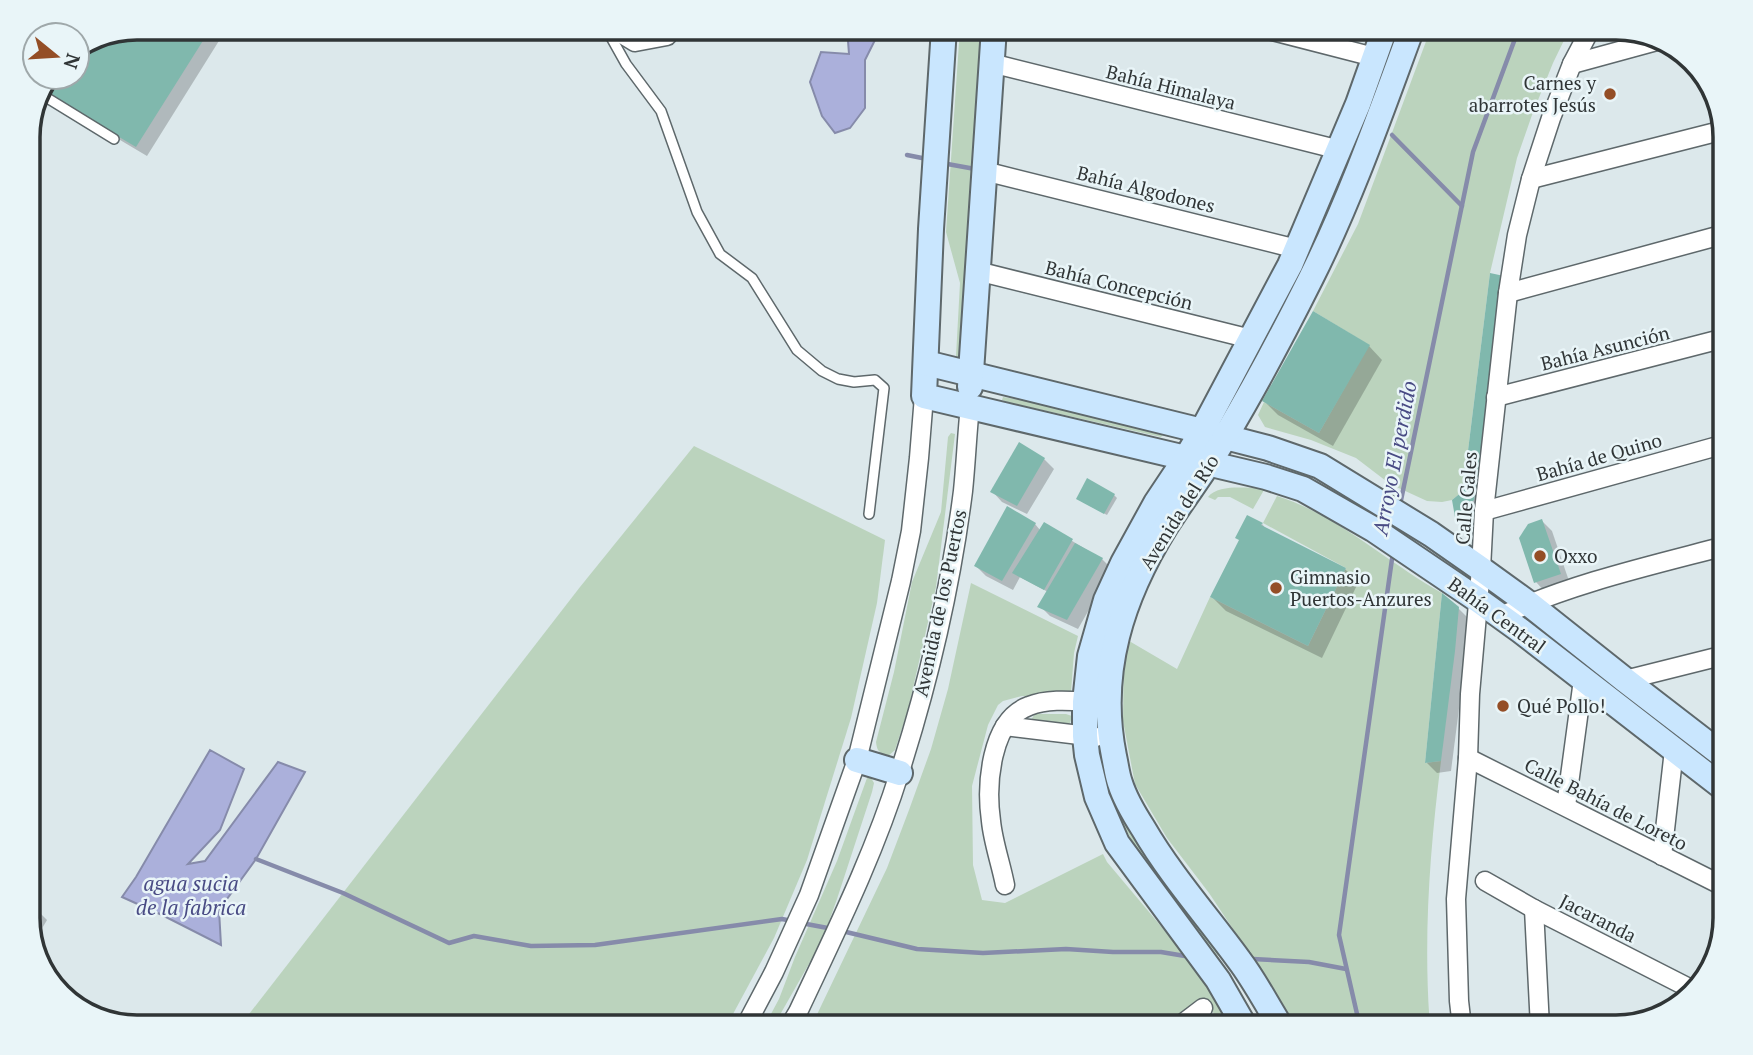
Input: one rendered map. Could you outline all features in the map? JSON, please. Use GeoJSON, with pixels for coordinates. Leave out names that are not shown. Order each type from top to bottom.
{"type":"FeatureCollection","features":[{"type":"Feature","properties":{"kind":"street"},"geometry":{"type":"LineString","coordinates":[[751,1015],[774,972],[808,895],[857,760],[911,531],[924,396],[943,40]]}},
{"type":"Feature","properties":{"kind":"street","name":"Avenida de los Puertos"},"geometry":{"type":"LineString","coordinates":[[796,1015],[850,903],[900,773],[929,669],[949,580],[963,490],[970,406],[993,40]]}},
{"type":"Feature","properties":{"kind":"street"},"geometry":{"type":"LineString","coordinates":[[1308,40],[1374,57]]}},
{"type":"Feature","properties":{"kind":"street","name":"Avenida del Río"},"geometry":{"type":"LineString","coordinates":[[1238,1015],[1218,980],[1117,844],[1097,797],[1085,736],[1096,703],[1106,600],[1156,503],[1197,461],[1280,339],[1300,263],[1380,40]]}},
{"type":"Feature","properties":{"kind":"street","name":"Avenida del Río"},"geometry":{"type":"LineString","coordinates":[[1214,434],[1251,339],[1348,195],[1407,40]]}},
{"type":"Feature","properties":{"kind":"street","name":"Calle Gales"},"geometry":{"type":"LineString","coordinates":[[1461,1015],[1456,899],[1484,511],[1508,293],[1517,235],[1531,179],[1551,118],[1572,64],[1585,40]]}},
{"type":"Feature","properties":{"kind":"street"},"geometry":{"type":"LineString","coordinates":[[1572,64],[1643,45]]}},
{"type":"Feature","properties":{"kind":"street","name":"Bahía Himalaya"},"geometry":{"type":"LineString","coordinates":[[991,63],[1340,150]]}},
{"type":"Feature","properties":{"kind":"street"},"geometry":{"type":"LineString","coordinates":[[1531,179],[1713,133]]}},
{"type":"Feature","properties":{"kind":"street","name":"Bahía Algodones"},"geometry":{"type":"LineString","coordinates":[[984,171],[1300,263]]}},
{"type":"Feature","properties":{"kind":"street"},"geometry":{"type":"LineString","coordinates":[[1508,293],[1713,237]]}},
{"type":"Feature","properties":{"kind":"street","name":"Bahía Concepción"},"geometry":{"type":"LineString","coordinates":[[977,271],[1251,339]]}},
{"type":"Feature","properties":{"kind":"street","name":"Bahía Asunción"},"geometry":{"type":"LineString","coordinates":[[1496,397],[1713,341]]}},
{"type":"Feature","properties":{"kind":"street","name":"Bahía Central"},"geometry":{"type":"LineString","coordinates":[[926,363],[1268,448],[1320,466],[1431,534],[1481,569],[1713,748]]}},
{"type":"Feature","properties":{"kind":"street","name":"Bahía Central"},"geometry":{"type":"LineString","coordinates":[[924,396],[1266,477],[1303,489],[1368,526],[1501,615],[1713,780]]}},
{"type":"Feature","properties":{"kind":"street","name":"Bahía de Quino"},"geometry":{"type":"LineString","coordinates":[[1484,511],[1713,447]]}},
{"type":"Feature","properties":{"kind":"street"},"geometry":{"type":"LineString","coordinates":[[1368,526],[1380,503]]}},
{"type":"Feature","properties":{"kind":"street"},"geometry":{"type":"LineString","coordinates":[[1501,615],[1599,579],[1713,550]]}},
{"type":"Feature","properties":{"kind":"street"},"geometry":{"type":"LineString","coordinates":[[1625,680],[1713,658]]}},
{"type":"Feature","properties":{"kind":"street"},"geometry":{"type":"LineString","coordinates":[[1566,806],[1583,680]]}},
{"type":"Feature","properties":{"kind":"street"},"geometry":{"type":"LineString","coordinates":[[1006,885],[991,821],[990,796],[994,750],[1005,726],[1016,712],[1030,705],[1044,702],[1096,703]]}},
{"type":"Feature","properties":{"kind":"street","name":"Avenida del Río"},"geometry":{"type":"LineString","coordinates":[[1096,703],[1111,739],[1120,783],[1137,819],[1183,889],[1241,962],[1274,1015]]}},
{"type":"Feature","properties":{"kind":"street"},"geometry":{"type":"LineString","coordinates":[[1005,726],[1111,739]]}},
{"type":"Feature","properties":{"kind":"street"},"geometry":{"type":"LineString","coordinates":[[1662,856],[1674,750]]}},
{"type":"Feature","properties":{"kind":"street","name":"Calle Bahía de Loreto"},"geometry":{"type":"LineString","coordinates":[[1468,758],[1713,881]]}},
{"type":"Feature","properties":{"kind":"street"},"geometry":{"type":"LineString","coordinates":[[857,760],[900,773]]}},
{"type":"Feature","properties":{"kind":"street","name":"Jacaranda"},"geometry":{"type":"LineString","coordinates":[[1485,881],[1684,986]]}},
{"type":"Feature","properties":{"kind":"street"},"geometry":{"type":"LineString","coordinates":[[1534,909],[1539,1015]]}},
{"type":"Feature","properties":{"kind":"street"},"geometry":{"type":"LineString","coordinates":[[1218,980],[1241,962]]}},
{"type":"Feature","properties":{"kind":"street"},"geometry":{"type":"LineString","coordinates":[[1194,1015],[1203,1008]]}},
{"type":"Feature","properties":{"kind":"lane"},"geometry":{"type":"LineString","coordinates":[[613,40],[625,64],[661,111],[697,212],[720,254],[752,278],[797,350],[822,371],[838,379],[854,382],[875,380],[884,388],[869,514]]}},
{"type":"Feature","properties":{"kind":"lane"},"geometry":{"type":"LineString","coordinates":[[49,99],[114,139]]}},
{"type":"Feature","properties":{"kind":"green space"},"geometry":{"type":"Polygon","coordinates":[[[959,40],[984,40],[958,359],[960,283],[946,232],[959,40]]]}},
{"type":"Feature","properties":{"kind":"green space"},"geometry":{"type":"Polygon","coordinates":[[[1427,40],[1564,40],[1517,158],[1490,273],[1463,491],[1452,500],[1427,501],[1390,484],[1356,458],[1311,440],[1265,427],[1258,415],[1264,402],[1319,433],[1369,345],[1313,311],[1358,224],[1427,40]]]}},
{"type":"Feature","properties":{"kind":"green space"},"geometry":{"type":"Polygon","coordinates":[[[1003,397],[1038,403],[1163,435],[1161,437],[1007,402],[1002,400],[1003,397]]]}},
{"type":"Feature","properties":{"kind":"green space"},"geometry":{"type":"Polygon","coordinates":[[[951,433],[955,434],[936,587],[908,710],[895,750],[887,757],[879,751],[876,742],[894,672],[912,582],[941,512],[948,437],[951,433]]]}},
{"type":"Feature","properties":{"kind":"green space"},"geometry":{"type":"Polygon","coordinates":[[[694,446],[885,540],[877,603],[851,718],[807,860],[774,938],[732,1015],[248,1015],[580,587],[694,446]]]}},
{"type":"Feature","properties":{"kind":"green space"},"geometry":{"type":"Polygon","coordinates":[[[1225,488],[1264,490],[1253,509],[1230,497],[1218,497],[1215,500],[1208,497],[1225,488]]]}},
{"type":"Feature","properties":{"kind":"green space"},"geometry":{"type":"Polygon","coordinates":[[[1277,496],[1299,504],[1341,527],[1442,593],[1425,763],[1441,761],[1429,894],[1427,960],[1429,1015],[1284,1015],[1253,959],[1209,893],[1167,838],[1135,784],[1123,721],[1124,638],[1177,669],[1210,597],[1308,646],[1346,568],[1263,523],[1277,496]]]}},
{"type":"Feature","properties":{"kind":"green space"},"geometry":{"type":"Polygon","coordinates":[[[971,583],[1078,636],[1071,692],[1061,697],[1022,696],[1003,701],[998,705],[988,725],[972,786],[973,865],[982,900],[1005,903],[1103,854],[1231,1015],[1215,1015],[1205,999],[1181,1015],[817,1015],[887,868],[931,749],[948,689],[971,583]]]}},
{"type":"Feature","properties":{"kind":"green space"},"geometry":{"type":"Polygon","coordinates":[[[1035,714],[1072,716],[1070,723],[1062,724],[1030,721],[1035,714]]]}},
{"type":"Feature","properties":{"kind":"green space"},"geometry":{"type":"Polygon","coordinates":[[[1102,753],[1221,951],[1218,956],[1142,860],[1116,810],[1102,753]]]}},
{"type":"Feature","properties":{"kind":"green space"},"geometry":{"type":"Polygon","coordinates":[[[867,778],[871,778],[874,783],[872,792],[822,941],[780,1015],[770,1015],[779,999],[837,861],[867,778]]]}},
{"type":"Feature","properties":{"kind":"water"},"geometry":{"type":"Polygon","coordinates":[[[848,40],[875,40],[865,60],[865,108],[850,128],[835,133],[822,116],[810,82],[821,52],[849,54],[848,40]]]}},
{"type":"Feature","properties":{"kind":"water","name":"agua sucia de la fabrica"},"geometry":{"type":"Polygon","coordinates":[[[210,750],[244,769],[220,830],[188,864],[205,861],[278,762],[305,772],[256,859],[219,910],[221,945],[122,897],[210,750]]]}},
{"type":"Feature","properties":{"kind":"building"},"geometry":{"type":"Polygon","coordinates":[[[138,40],[203,40],[136,147],[50,96],[53,91],[91,91],[91,53],[100,48],[138,40]]]}},
{"type":"Feature","properties":{"kind":"building"},"geometry":{"type":"Polygon","coordinates":[[[1490,273],[1504,276],[1478,476],[1474,500],[1455,517],[1452,500],[1463,491],[1490,273]]]}},
{"type":"Feature","properties":{"kind":"building"},"geometry":{"type":"Polygon","coordinates":[[[1313,311],[1370,345],[1319,433],[1262,401],[1313,311]]]}},
{"type":"Feature","properties":{"kind":"building"},"geometry":{"type":"Polygon","coordinates":[[[1019,442],[1045,458],[1017,506],[990,492],[1019,442]]]}},
{"type":"Feature","properties":{"kind":"building"},"geometry":{"type":"Polygon","coordinates":[[[1087,478],[1115,494],[1104,514],[1076,499],[1087,478]]]}},
{"type":"Feature","properties":{"kind":"building"},"geometry":{"type":"Polygon","coordinates":[[[1007,506],[1036,523],[1002,581],[974,566],[1007,506]]]}},
{"type":"Feature","properties":{"kind":"building","name":"Gimnasio Puertos-Anzures"},"geometry":{"type":"Polygon","coordinates":[[[1247,515],[1263,523],[1261,525],[1346,568],[1308,646],[1210,597],[1239,540],[1235,538],[1247,515]]]}},
{"type":"Feature","properties":{"kind":"building","name":"Oxxo"},"geometry":{"type":"Polygon","coordinates":[[[1542,519],[1561,574],[1534,583],[1519,538],[1528,524],[1542,519]]]}},
{"type":"Feature","properties":{"kind":"building"},"geometry":{"type":"Polygon","coordinates":[[[1044,522],[1073,539],[1044,590],[1012,573],[1044,522]]]}},
{"type":"Feature","properties":{"kind":"building"},"geometry":{"type":"Polygon","coordinates":[[[1075,543],[1103,558],[1067,620],[1037,607],[1075,543]]]}},
{"type":"Feature","properties":{"kind":"building"},"geometry":{"type":"Polygon","coordinates":[[[1442,593],[1459,607],[1455,651],[1441,761],[1425,763],[1442,593]]]}},
{"type":"Feature","properties":{"kind":"waterway","name":"Arroyo El perdido"},"geometry":{"type":"LineString","coordinates":[[1400,505],[1473,152],[1515,40]]}},
{"type":"Feature","properties":{"kind":"waterway"},"geometry":{"type":"LineString","coordinates":[[1392,135],[1462,206]]}},
{"type":"Feature","properties":{"kind":"waterway"},"geometry":{"type":"LineString","coordinates":[[907,155],[927,159]]}},
{"type":"Feature","properties":{"kind":"waterway"},"geometry":{"type":"LineString","coordinates":[[942,163],[975,169]]}},
{"type":"Feature","properties":{"kind":"waterway","name":"Arroyo El perdido"},"geometry":{"type":"LineString","coordinates":[[1357,1015],[1339,935],[1393,552]]}},
{"type":"Feature","properties":{"kind":"waterway"},"geometry":{"type":"LineString","coordinates":[[256,859],[343,893],[449,943],[474,936],[531,946],[595,945],[782,919],[792,921]]}},
{"type":"Feature","properties":{"kind":"waterway"},"geometry":{"type":"LineString","coordinates":[[801,923],[833,929]]}},
{"type":"Feature","properties":{"kind":"waterway"},"geometry":{"type":"LineString","coordinates":[[842,931],[917,949],[983,953],[1066,949],[1161,952],[1185,956]]}},
{"type":"Feature","properties":{"kind":"waterway"},"geometry":{"type":"LineString","coordinates":[[1253,959],[1309,962],[1346,969]]}},
{"type":"Feature","properties":{"kind":"place","name":"Carnes y abarrotes Jesús"},"geometry":{"type":"Point","coordinates":[1610,94]}},
{"type":"Feature","properties":{"kind":"place","name":"Oxxo"},"geometry":{"type":"Point","coordinates":[1540,556]}},
{"type":"Feature","properties":{"kind":"place","name":"Gimnasio Puertos-Anzures"},"geometry":{"type":"Point","coordinates":[1276,588]}},
{"type":"Feature","properties":{"kind":"place","name":"Qué Pollo!"},"geometry":{"type":"Point","coordinates":[1503,706]}}]}
